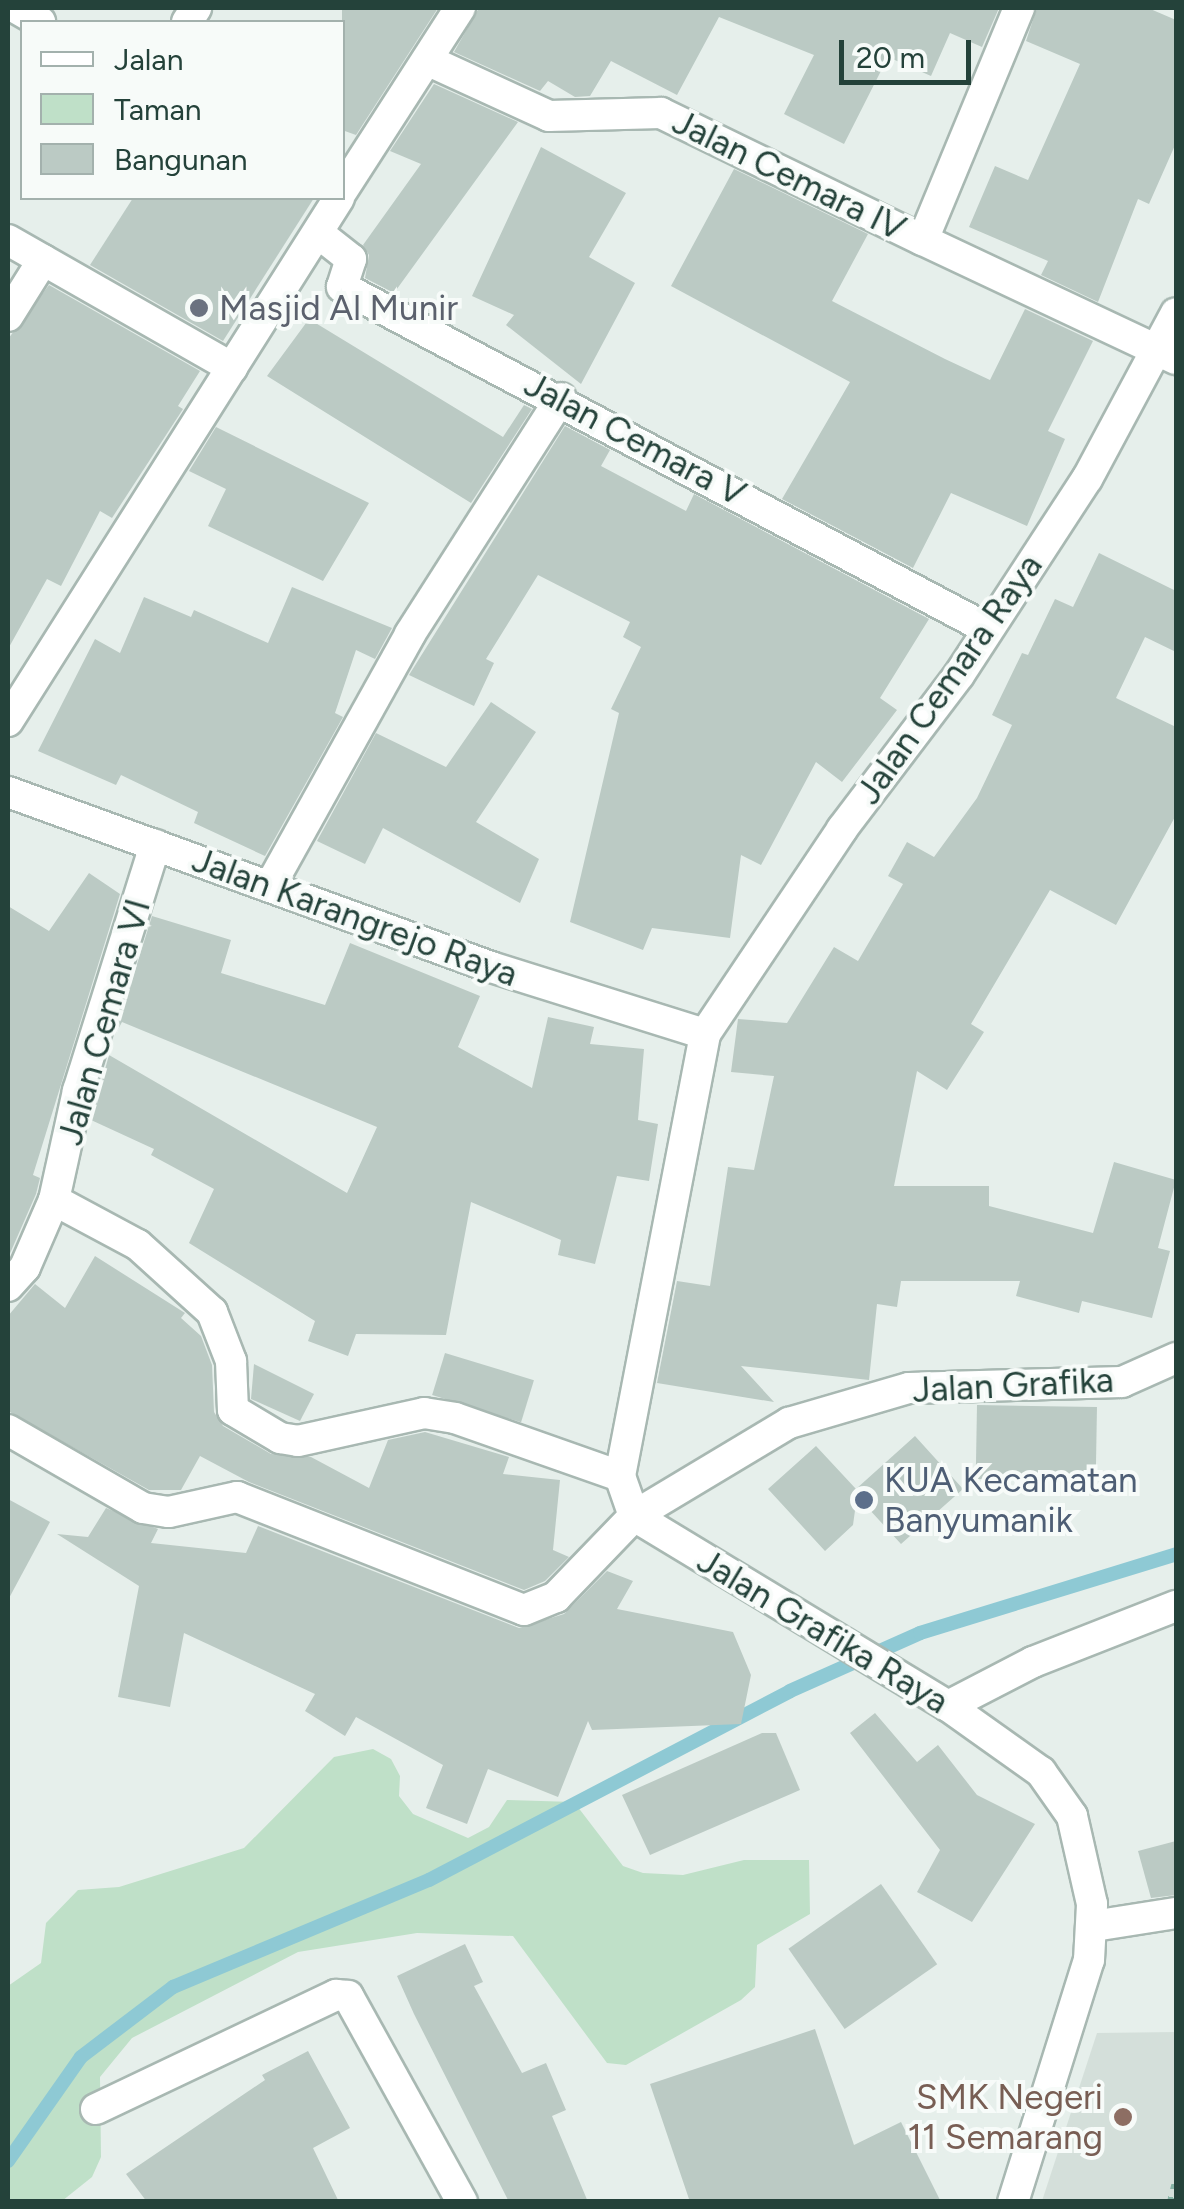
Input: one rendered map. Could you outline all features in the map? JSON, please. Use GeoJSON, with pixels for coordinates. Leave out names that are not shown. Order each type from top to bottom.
{"type":"FeatureCollection","features":[{"type":"Feature","properties":{"kind":"street"},"geometry":{"type":"LineString","coordinates":[[345,182],[460,8]]}},
{"type":"Feature","properties":{"kind":"street","name":"Jalan Cemara IV"},"geometry":{"type":"LineString","coordinates":[[923,240],[1019,8]]}},
{"type":"Feature","properties":{"kind":"street","name":"Jalan Cemara IV"},"geometry":{"type":"LineString","coordinates":[[427,60],[549,116],[661,113],[1166,354]]}},
{"type":"Feature","properties":{"kind":"street"},"geometry":{"type":"LineString","coordinates":[[8,722],[318,233],[333,200]]}},
{"type":"Feature","properties":{"kind":"street","name":"Jalan Cemara V"},"geometry":{"type":"LineString","coordinates":[[318,233],[350,259],[342,287],[561,398],[988,629]]}},
{"type":"Feature","properties":{"kind":"street"},"geometry":{"type":"LineString","coordinates":[[8,240],[232,368]]}},
{"type":"Feature","properties":{"kind":"street"},"geometry":{"type":"LineString","coordinates":[[8,316],[44,260]]}},
{"type":"Feature","properties":{"kind":"street","name":"Jalan Cemara Raya"},"geometry":{"type":"LineString","coordinates":[[705,1034],[988,629],[1086,479],[1166,354],[1176,313]]}},
{"type":"Feature","properties":{"kind":"street"},"geometry":{"type":"LineString","coordinates":[[270,886],[410,634],[561,398]]}},
{"type":"Feature","properties":{"kind":"street","name":"Jalan Karangrejo Raya"},"geometry":{"type":"LineString","coordinates":[[8,792],[491,967],[705,1034]]}},
{"type":"Feature","properties":{"kind":"street","name":"Jalan Cemara VI"},"geometry":{"type":"LineString","coordinates":[[8,1286],[25,1267],[54,1200],[78,1091],[155,845]]}},
{"type":"Feature","properties":{"kind":"street"},"geometry":{"type":"LineString","coordinates":[[634,1516],[620,1476],[705,1034]]}},
{"type":"Feature","properties":{"kind":"street"},"geometry":{"type":"LineString","coordinates":[[54,1200],[138,1245],[212,1312],[231,1361],[233,1410],[280,1438],[298,1441],[424,1414],[455,1418],[620,1476]]}},
{"type":"Feature","properties":{"kind":"street","name":"Jalan Grafika"},"geometry":{"type":"LineString","coordinates":[[8,1430],[143,1508],[169,1512],[237,1498],[524,1610],[556,1598],[634,1516],[789,1423],[908,1388],[1122,1382],[1176,1358]]}},
{"type":"Feature","properties":{"kind":"street","name":"Jalan Grafika Raya"},"geometry":{"type":"LineString","coordinates":[[634,1516],[948,1706],[1058,1790],[1072,1816],[1093,1926],[1090,1960],[1013,2202]]}},
{"type":"Feature","properties":{"kind":"street"},"geometry":{"type":"LineString","coordinates":[[948,1706],[1032,1662],[1176,1606]]}},
{"type":"Feature","properties":{"kind":"street"},"geometry":{"type":"LineString","coordinates":[[1093,1926],[1176,1913]]}},
{"type":"Feature","properties":{"kind":"street"},"geometry":{"type":"LineString","coordinates":[[96,2109],[336,1995],[348,1996],[462,2202]]}},
{"type":"Feature","properties":{"kind":"path"},"geometry":{"type":"LineString","coordinates":[[1170,2202],[1176,2178]]}},
{"type":"Feature","properties":{"kind":"shaded area","name":"SMK Negeri 11 Semarang"},"geometry":{"type":"Polygon","coordinates":[[[1176,2032],[1176,2201],[1042,2201],[1097,2033],[1176,2032]]]}},
{"type":"Feature","properties":{"kind":"green space"},"geometry":{"type":"Polygon","coordinates":[[[373,1749],[391,1759],[400,1776],[399,1796],[413,1814],[468,1838],[489,1827],[507,1800],[574,1802],[623,1866],[643,1873],[683,1875],[744,1860],[809,1860],[810,1914],[757,1945],[755,1987],[741,2000],[626,2065],[607,2063],[513,1936],[417,1933],[298,1952],[132,2038],[100,2077],[101,2157],[92,2177],[62,2201],[8,2202],[8,1986],[41,1963],[46,1923],[78,1890],[119,1887],[244,1848],[334,1757],[373,1749]]]}},
{"type":"Feature","properties":{"kind":"building"},"geometry":{"type":"Polygon","coordinates":[[[342,8],[438,8],[356,135],[345,131],[342,8]]]}},
{"type":"Feature","properties":{"kind":"building"},"geometry":{"type":"Polygon","coordinates":[[[479,8],[999,8],[982,47],[950,33],[931,76],[888,57],[844,144],[784,114],[814,55],[719,17],[677,95],[611,61],[590,96],[575,97],[548,81],[540,91],[454,52],[479,8]]]}},
{"type":"Feature","properties":{"kind":"building"},"geometry":{"type":"Polygon","coordinates":[[[1037,8],[1148,8],[1176,20],[1176,143],[1149,204],[1138,199],[1098,302],[1041,275],[1048,261],[969,227],[995,166],[1028,180],[1080,64],[1026,41],[1037,8]]]}},
{"type":"Feature","properties":{"kind":"building"},"geometry":{"type":"Polygon","coordinates":[[[434,84],[518,122],[394,293],[365,278],[369,255],[363,245],[421,164],[390,151],[434,84]]]}},
{"type":"Feature","properties":{"kind":"building"},"geometry":{"type":"Polygon","coordinates":[[[541,147],[626,193],[589,257],[635,283],[581,384],[506,325],[514,315],[472,296],[541,147]]]}},
{"type":"Feature","properties":{"kind":"building"},"geometry":{"type":"Polygon","coordinates":[[[734,169],[868,234],[832,301],[945,359],[990,380],[1025,309],[1093,341],[1048,431],[1065,439],[1027,526],[951,493],[913,568],[782,499],[850,382],[671,286],[734,169]]]}},
{"type":"Feature","properties":{"kind":"building","name":"Masjid Al Munir"},"geometry":{"type":"Polygon","coordinates":[[[132,200],[313,200],[223,341],[90,265],[132,200]]]}},
{"type":"Feature","properties":{"kind":"building"},"geometry":{"type":"Polygon","coordinates":[[[49,285],[200,371],[178,406],[183,409],[112,518],[100,511],[61,586],[47,579],[8,649],[8,339],[49,285]]]}},
{"type":"Feature","properties":{"kind":"building"},"geometry":{"type":"Polygon","coordinates":[[[309,319],[503,437],[524,405],[532,409],[471,503],[267,376],[309,319]]]}},
{"type":"Feature","properties":{"kind":"building"},"geometry":{"type":"Polygon","coordinates":[[[565,426],[610,450],[601,466],[686,511],[694,494],[929,619],[880,698],[897,710],[842,782],[816,762],[761,865],[741,855],[730,938],[652,928],[643,950],[570,922],[619,713],[611,709],[641,647],[623,637],[630,622],[538,575],[486,659],[494,663],[474,706],[409,675],[565,426]]]}},
{"type":"Feature","properties":{"kind":"building"},"geometry":{"type":"Polygon","coordinates":[[[216,427],[369,503],[323,581],[208,526],[226,489],[189,471],[216,427]]]}},
{"type":"Feature","properties":{"kind":"building"},"geometry":{"type":"Polygon","coordinates":[[[1099,553],[1176,591],[1176,652],[1145,637],[1116,698],[1176,727],[1176,815],[1116,925],[1050,890],[971,1024],[984,1032],[947,1090],[917,1071],[894,1186],[989,1186],[989,1206],[1093,1233],[1114,1162],[1176,1180],[1158,1248],[1170,1251],[1152,1318],[1082,1301],[1079,1313],[1016,1296],[1020,1281],[901,1281],[897,1307],[877,1304],[869,1380],[741,1366],[774,1402],[657,1383],[677,1281],[710,1286],[728,1167],[754,1170],[774,1076],[731,1072],[738,1019],[787,1023],[834,947],[858,961],[903,884],[888,876],[907,842],[934,857],[977,798],[1012,725],[992,715],[1022,653],[1028,655],[1055,599],[1073,607],[1099,553]]]}},
{"type":"Feature","properties":{"kind":"building"},"geometry":{"type":"Polygon","coordinates":[[[292,587],[392,628],[375,659],[356,650],[335,713],[343,717],[265,856],[194,823],[198,812],[121,775],[116,785],[38,751],[95,639],[120,653],[144,597],[191,617],[194,610],[268,643],[292,587]]]}},
{"type":"Feature","properties":{"kind":"building"},"geometry":{"type":"Polygon","coordinates":[[[491,702],[536,732],[476,822],[539,859],[520,903],[383,828],[365,864],[317,841],[376,733],[446,767],[491,702]]]}},
{"type":"Feature","properties":{"kind":"building"},"geometry":{"type":"Polygon","coordinates":[[[89,873],[120,894],[33,1175],[40,1178],[36,1194],[8,1258],[8,906],[49,931],[89,873]]]}},
{"type":"Feature","properties":{"kind":"building"},"geometry":{"type":"Polygon","coordinates":[[[152,916],[231,940],[221,973],[325,1005],[350,943],[480,996],[458,1047],[532,1088],[548,1017],[594,1027],[590,1044],[644,1049],[638,1120],[658,1124],[649,1181],[617,1176],[595,1264],[558,1255],[561,1240],[471,1202],[446,1335],[356,1334],[348,1356],[308,1341],[315,1321],[189,1243],[214,1189],[151,1155],[154,1149],[91,1120],[109,1055],[347,1193],[377,1127],[122,1022],[115,1035],[152,916]]]}},
{"type":"Feature","properties":{"kind":"building"},"geometry":{"type":"Polygon","coordinates":[[[95,1256],[185,1313],[181,1318],[201,1336],[212,1365],[214,1412],[223,1426],[271,1454],[311,1457],[369,1488],[388,1440],[425,1432],[509,1457],[503,1474],[560,1480],[553,1550],[569,1557],[545,1581],[524,1590],[249,1482],[200,1456],[181,1490],[149,1490],[8,1411],[8,1316],[35,1284],[65,1308],[95,1256]]]}},
{"type":"Feature","properties":{"kind":"building"},"geometry":{"type":"Polygon","coordinates":[[[445,1353],[534,1380],[521,1422],[432,1395],[445,1353]]]}},
{"type":"Feature","properties":{"kind":"building"},"geometry":{"type":"Polygon","coordinates":[[[254,1364],[314,1394],[300,1421],[251,1399],[254,1364]]]}},
{"type":"Feature","properties":{"kind":"building"},"geometry":{"type":"Polygon","coordinates":[[[977,1405],[1097,1407],[1096,1481],[976,1479],[977,1405]]]}},
{"type":"Feature","properties":{"kind":"building","name":"KUA Kecamatan Banyumanik"},"geometry":{"type":"Polygon","coordinates":[[[915,1436],[963,1489],[901,1544],[857,1496],[853,1525],[825,1551],[768,1489],[816,1446],[856,1489],[915,1436]]]}},
{"type":"Feature","properties":{"kind":"building"},"geometry":{"type":"Polygon","coordinates":[[[8,1499],[50,1522],[8,1600],[8,1499]]]}},
{"type":"Feature","properties":{"kind":"building"},"geometry":{"type":"Polygon","coordinates":[[[106,1508],[158,1529],[151,1543],[246,1553],[258,1526],[519,1628],[564,1614],[607,1571],[633,1581],[617,1609],[733,1632],[751,1675],[741,1724],[592,1730],[588,1721],[558,1797],[488,1769],[467,1824],[426,1808],[443,1765],[356,1717],[345,1736],[305,1711],[315,1694],[184,1633],[170,1707],[118,1697],[139,1586],[57,1534],[88,1537],[106,1508]]]}},
{"type":"Feature","properties":{"kind":"building"},"geometry":{"type":"Polygon","coordinates":[[[875,1713],[917,1762],[938,1745],[977,1795],[1035,1824],[972,1922],[917,1892],[940,1850],[850,1733],[875,1713]]]}},
{"type":"Feature","properties":{"kind":"building"},"geometry":{"type":"Polygon","coordinates":[[[762,1733],[776,1733],[800,1790],[650,1855],[622,1795],[762,1733]]]}},
{"type":"Feature","properties":{"kind":"building"},"geometry":{"type":"Polygon","coordinates":[[[1176,1841],[1176,1895],[1151,1898],[1138,1851],[1176,1841]]]}},
{"type":"Feature","properties":{"kind":"building"},"geometry":{"type":"Polygon","coordinates":[[[881,1884],[937,1964],[845,2029],[788,1949],[881,1884]]]}},
{"type":"Feature","properties":{"kind":"building"},"geometry":{"type":"Polygon","coordinates":[[[465,1944],[483,1982],[474,1986],[522,2073],[546,2063],[566,2110],[552,2116],[588,2202],[509,2202],[414,2014],[397,1976],[465,1944]]]}},
{"type":"Feature","properties":{"kind":"building"},"geometry":{"type":"Polygon","coordinates":[[[815,2029],[854,2145],[901,2122],[941,2202],[690,2202],[650,2084],[815,2029]]]}},
{"type":"Feature","properties":{"kind":"building"},"geometry":{"type":"Polygon","coordinates":[[[308,2051],[350,2128],[313,2148],[339,2202],[147,2202],[126,2174],[265,2080],[262,2075],[308,2051]]]}},
{"type":"Feature","properties":{"kind":"waterway"},"geometry":{"type":"LineString","coordinates":[[8,2161],[81,2057],[173,1987],[429,1880],[790,1691],[920,1633],[1176,1554]]}},
{"type":"Feature","properties":{"kind":"place","name":"Masjid Al Munir"},"geometry":{"type":"Point","coordinates":[199,308]}},
{"type":"Feature","properties":{"kind":"place","name":"KUA Kecamatan Banyumanik"},"geometry":{"type":"Point","coordinates":[864,1500]}},
{"type":"Feature","properties":{"kind":"place","name":"SMK Negeri 11 Semarang"},"geometry":{"type":"Point","coordinates":[1123,2117]}}]}
